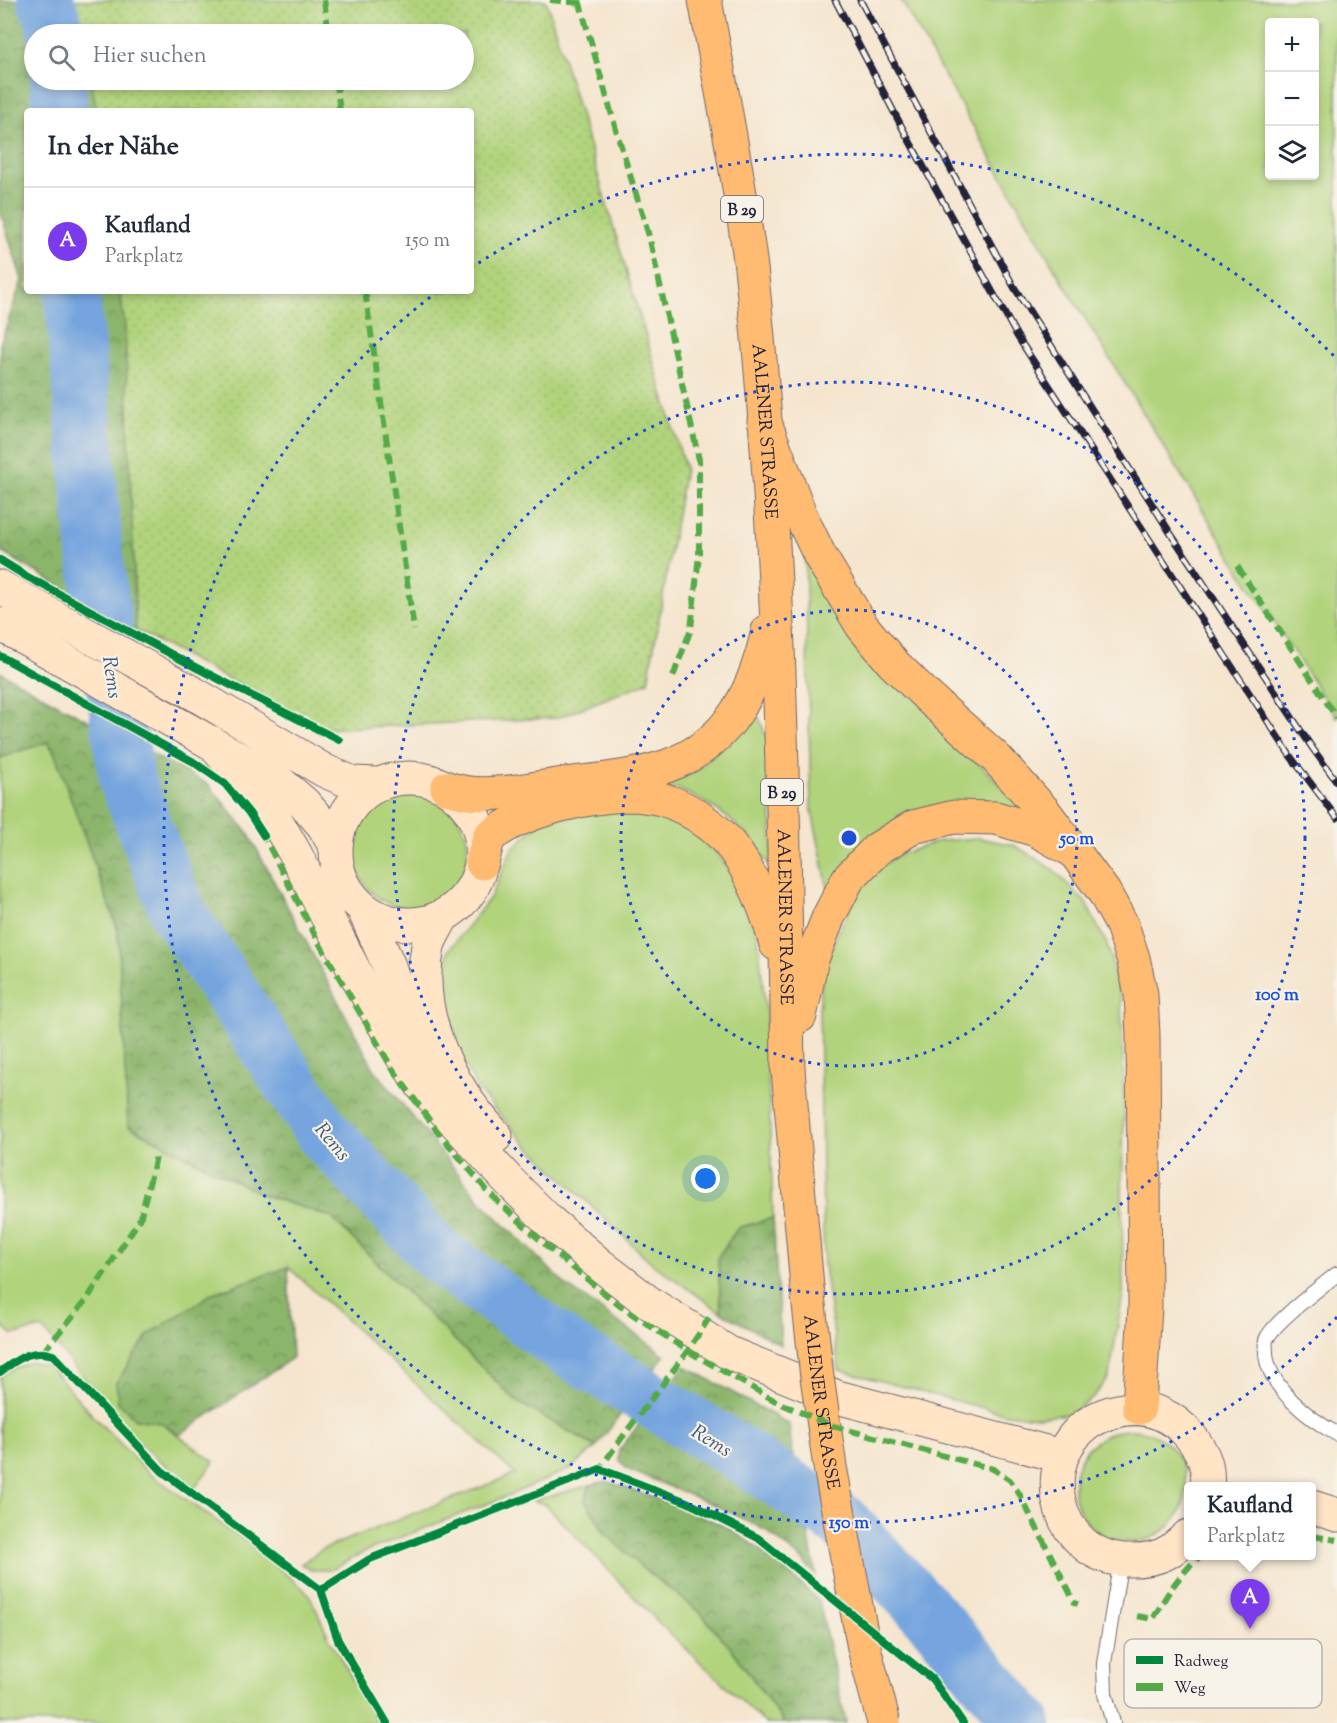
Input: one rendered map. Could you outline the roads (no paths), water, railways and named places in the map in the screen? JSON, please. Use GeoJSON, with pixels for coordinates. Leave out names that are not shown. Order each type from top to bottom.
{"type":"FeatureCollection","features":[{"type":"Feature","properties":{"kind":"main road","name":"AALENER STRASSE"},"geometry":{"type":"LineString","coordinates":[[705,0],[735,163],[752,275],[764,420],[776,600],[788,1070],[807,1287],[830,1467],[864,1648],[884,1723]]}},
{"type":"Feature","properties":{"kind":"main road"},"geometry":{"type":"LineString","coordinates":[[764,420],[820,556],[862,626],[892,662],[996,758],[1044,811],[1104,892],[1122,925],[1133,958],[1141,994],[1144,1070],[1145,1307],[1139,1408]]}},
{"type":"Feature","properties":{"kind":"main road"},"geometry":{"type":"LineString","coordinates":[[9,592],[195,694],[325,771],[353,783],[378,784],[401,778],[425,779],[447,788],[469,793],[510,792],[635,774],[686,758],[717,736],[730,723],[740,707],[762,657],[776,600]]}},
{"type":"Feature","properties":{"kind":"main road"},"geometry":{"type":"LineString","coordinates":[[0,624],[277,780],[304,803],[323,825],[336,848]]}},
{"type":"Feature","properties":{"kind":"main road"},"geometry":{"type":"LineString","coordinates":[[211,742],[257,794],[280,827],[381,1022],[423,1087],[508,1180],[549,1221],[599,1264],[651,1304],[729,1353],[837,1397],[1061,1456]]}},
{"type":"Feature","properties":{"kind":"main road"},"geometry":{"type":"LineString","coordinates":[[378,784],[362,795],[348,810],[340,828],[336,848],[339,870],[348,891],[363,908],[376,917],[406,925],[423,924],[454,910],[467,897],[477,881],[490,836],[512,822],[547,809],[595,799],[631,795],[661,799],[685,808],[712,826],[732,848],[759,894],[787,985]]}},
{"type":"Feature","properties":{"kind":"main road"},"geometry":{"type":"LineString","coordinates":[[447,788],[464,803],[477,822],[483,842],[482,863]]}},
{"type":"Feature","properties":{"kind":"main road"},"geometry":{"type":"LineString","coordinates":[[788,1070],[812,959],[829,916],[848,879],[877,849],[913,827],[954,817],[964,817],[996,818],[1036,830],[1075,852]]}},
{"type":"Feature","properties":{"kind":"main road"},"geometry":{"type":"LineString","coordinates":[[363,908],[389,966],[417,1047],[451,1117]]}},
{"type":"Feature","properties":{"kind":"main road"},"geometry":{"type":"LineString","coordinates":[[442,917],[429,944],[425,970],[425,992],[429,1017],[445,1062],[483,1122],[564,1204],[628,1258],[673,1292],[808,1385]]}},
{"type":"Feature","properties":{"kind":"main road"},"geometry":{"type":"LineString","coordinates":[[1184,1539],[1170,1551],[1147,1560],[1121,1560],[1100,1554],[1080,1541],[1066,1523],[1058,1501],[1056,1478],[1061,1456],[1074,1435],[1093,1419],[1115,1411],[1139,1408],[1161,1414],[1181,1426],[1196,1444],[1206,1465],[1208,1482]]}},
{"type":"Feature","properties":{"kind":"main road"},"geometry":{"type":"LineString","coordinates":[[1316,1509],[1337,1515]]}},
{"type":"Feature","properties":{"kind":"lane"},"geometry":{"type":"LineString","coordinates":[[1337,1274],[1278,1323],[1265,1341],[1267,1362],[1278,1383],[1294,1402],[1325,1428],[1337,1434]]}},
{"type":"Feature","properties":{"kind":"lane"},"geometry":{"type":"LineString","coordinates":[[1113,1723],[1105,1694],[1104,1663],[1121,1560]]}},
{"type":"Feature","properties":{"kind":"waterway","name":"Rems"},"geometry":{"type":"LineString","coordinates":[[45,0],[54,24]]}},
{"type":"Feature","properties":{"kind":"waterway","name":"Rems"},"geometry":{"type":"LineString","coordinates":[[59,90],[60,108]]}},
{"type":"Feature","properties":{"kind":"waterway","name":"Rems"},"geometry":{"type":"LineString","coordinates":[[72,294],[96,563],[127,781],[177,911],[324,1134],[437,1254],[571,1351],[734,1450],[840,1520],[925,1610],[1024,1723]]}},
{"type":"Feature","properties":{"kind":"railway"},"geometry":{"type":"LineString","coordinates":[[835,0],[1017,336],[1291,757],[1337,818]]}},
{"type":"Feature","properties":{"kind":"railway"},"geometry":{"type":"LineString","coordinates":[[860,0],[1014,287],[1171,534],[1337,782]]}},
{"type":"Feature","properties":{"kind":"place","name":"Kaufland"},"geometry":{"type":"Point","coordinates":[1250,1629]}}]}
